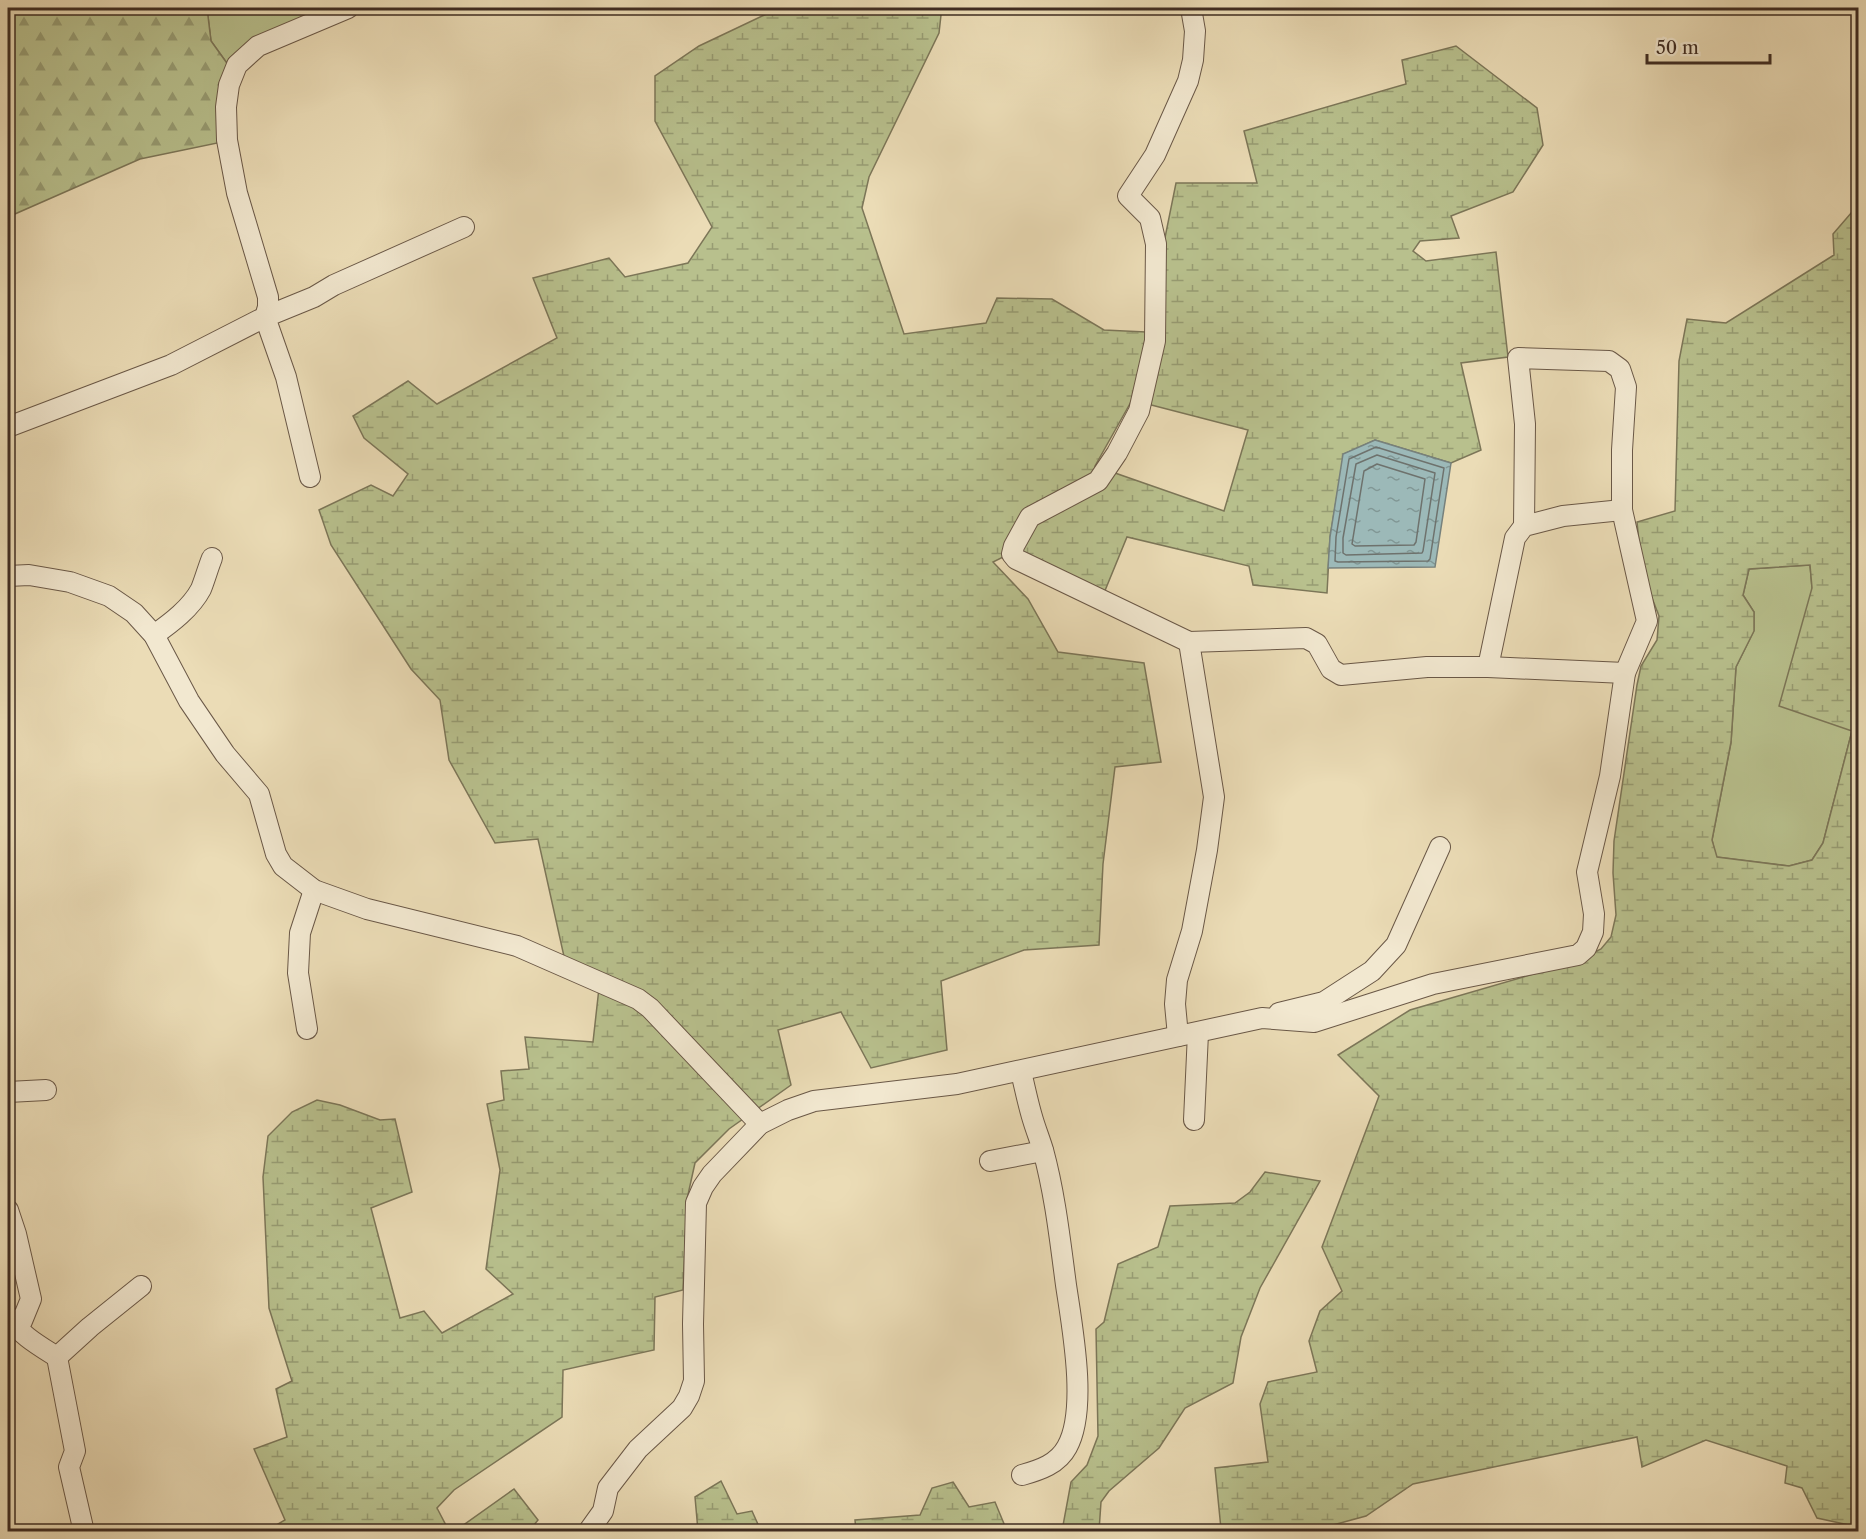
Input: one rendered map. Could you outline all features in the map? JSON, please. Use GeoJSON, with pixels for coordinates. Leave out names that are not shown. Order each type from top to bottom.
{"type":"FeatureCollection","features":[{"type":"Feature","properties":{"kind":"street"},"geometry":{"type":"LineString","coordinates":[[310,477],[286,377],[265,316],[268,297],[237,192],[227,140],[226,107],[229,85],[237,65],[258,46],[348,8]]}},
{"type":"Feature","properties":{"kind":"street"},"geometry":{"type":"LineString","coordinates":[[1191,8],[1196,31],[1188,81],[1155,155],[1128,196],[1150,218],[1156,244],[1155,341],[1139,411],[1117,453],[1098,481],[1030,517],[1012,554],[1016,559],[1190,642],[1306,638],[1317,644],[1332,669],[1341,675],[1427,667],[1488,667],[1624,673]]}},
{"type":"Feature","properties":{"kind":"street"},"geometry":{"type":"LineString","coordinates":[[8,427],[171,365],[265,316],[314,297],[334,285],[464,227]]}},
{"type":"Feature","properties":{"kind":"street"},"geometry":{"type":"LineString","coordinates":[[1262,1018],[1314,1022],[1433,984],[1578,955],[1586,948],[1593,932],[1594,914],[1587,872],[1610,776],[1624,673],[1647,621],[1622,510],[1622,450],[1626,387],[1620,369],[1609,361],[1518,358],[1525,424],[1524,526],[1515,538],[1488,667]]}},
{"type":"Feature","properties":{"kind":"street"},"geometry":{"type":"LineString","coordinates":[[1524,526],[1563,516],[1622,510]]}},
{"type":"Feature","properties":{"kind":"street"},"geometry":{"type":"LineString","coordinates":[[154,635],[191,603],[201,589],[212,558]]}},
{"type":"Feature","properties":{"kind":"street"},"geometry":{"type":"LineString","coordinates":[[8,576],[29,575],[70,582],[109,596],[134,613],[154,635],[189,701],[225,754],[259,794],[276,854],[283,866],[314,890],[367,909],[517,946],[638,999],[650,1008],[760,1124]]}},
{"type":"Feature","properties":{"kind":"street"},"geometry":{"type":"LineString","coordinates":[[1178,1036],[1175,1004],[1177,980],[1192,931],[1214,797],[1190,642]]}},
{"type":"Feature","properties":{"kind":"street"},"geometry":{"type":"LineString","coordinates":[[588,1532],[603,1511],[608,1488],[638,1449],[682,1408],[689,1396],[694,1381],[696,1203],[712,1174],[760,1124],[788,1110],[814,1101],[957,1084],[1021,1072],[1198,1033],[1324,1002],[1372,971],[1396,945],[1440,847]]}},
{"type":"Feature","properties":{"kind":"street"},"geometry":{"type":"LineString","coordinates":[[307,1029],[298,973],[300,933],[314,890]]}},
{"type":"Feature","properties":{"kind":"street"},"geometry":{"type":"LineString","coordinates":[[1194,1120],[1198,1033]]}},
{"type":"Feature","properties":{"kind":"street"},"geometry":{"type":"LineString","coordinates":[[1021,1072],[1043,1151],[1062,1254],[1075,1354],[1077,1404],[1074,1429],[1068,1446],[1058,1458],[1042,1469],[1023,1475]]}},
{"type":"Feature","properties":{"kind":"street"},"geometry":{"type":"LineString","coordinates":[[8,1092],[46,1090]]}},
{"type":"Feature","properties":{"kind":"street"},"geometry":{"type":"LineString","coordinates":[[990,1161],[1043,1151]]}},
{"type":"Feature","properties":{"kind":"street"},"geometry":{"type":"LineString","coordinates":[[8,1210],[31,1299],[22,1321],[12,1322]]}},
{"type":"Feature","properties":{"kind":"street"},"geometry":{"type":"LineString","coordinates":[[57,1357],[141,1286]]}},
{"type":"Feature","properties":{"kind":"street"},"geometry":{"type":"LineString","coordinates":[[12,1322],[34,1343],[57,1357],[75,1451],[69,1467],[84,1532]]}},
{"type":"Feature","properties":{"kind":"green space"},"geometry":{"type":"Polygon","coordinates":[[[8,8],[207,8],[211,41],[234,73],[232,140],[140,159],[8,217],[8,8]]]}},
{"type":"Feature","properties":{"kind":"green space"},"geometry":{"type":"Polygon","coordinates":[[[207,8],[358,8],[330,20],[270,35],[234,73],[211,41],[207,8]]]}},
{"type":"Feature","properties":{"kind":"green space"},"geometry":{"type":"Polygon","coordinates":[[[779,8],[940,8],[939,33],[869,177],[862,208],[904,334],[986,323],[997,298],[1052,299],[1104,330],[1146,332],[1176,183],[1257,183],[1244,131],[1406,84],[1402,60],[1456,46],[1537,108],[1543,145],[1513,192],[1451,216],[1459,238],[1420,241],[1413,251],[1426,261],[1496,252],[1508,357],[1461,363],[1481,450],[1451,463],[1375,440],[1344,454],[1330,537],[1327,593],[1253,585],[1249,566],[1127,537],[1104,593],[1009,554],[993,562],[1028,599],[1058,652],[1144,663],[1161,762],[1115,767],[1103,864],[1099,945],[1024,950],[941,981],[947,1050],[871,1068],[841,1012],[778,1030],[791,1085],[729,1129],[695,1163],[687,1199],[683,1290],[655,1297],[654,1350],[563,1370],[562,1417],[454,1490],[437,1508],[449,1531],[266,1531],[285,1520],[254,1449],[287,1437],[276,1389],[292,1381],[269,1308],[263,1177],[268,1136],[292,1112],[317,1100],[340,1105],[380,1120],[395,1119],[412,1192],[371,1208],[400,1318],[424,1311],[442,1333],[513,1294],[486,1269],[500,1170],[487,1104],[504,1100],[501,1071],[529,1069],[525,1037],[593,1042],[600,979],[565,961],[538,839],[495,843],[449,760],[440,700],[411,669],[331,545],[319,510],[371,485],[393,496],[408,474],[364,438],[353,416],[408,381],[437,404],[557,338],[533,278],[609,258],[625,277],[688,263],[712,227],[655,121],[655,76],[699,46],[779,8]],[[1132,400],[1095,466],[1224,511],[1248,430],[1132,400]]]}},
{"type":"Feature","properties":{"kind":"green space"},"geometry":{"type":"Polygon","coordinates":[[[1858,205],[1858,1527],[1817,1518],[1802,1488],[1785,1483],[1787,1466],[1706,1440],[1642,1467],[1637,1437],[1413,1484],[1366,1516],[1311,1531],[1216,1531],[1221,1529],[1215,1468],[1268,1462],[1260,1404],[1268,1382],[1317,1372],[1309,1341],[1320,1311],[1342,1291],[1322,1247],[1379,1096],[1338,1055],[1410,1010],[1575,962],[1601,949],[1611,937],[1616,915],[1613,873],[1614,841],[1637,685],[1641,666],[1657,640],[1659,616],[1642,572],[1637,522],[1675,511],[1679,361],[1687,319],[1726,323],[1834,255],[1833,234],[1858,205]],[[1810,565],[1749,569],[1743,595],[1754,612],[1754,631],[1736,667],[1731,742],[1712,840],[1717,857],[1789,866],[1812,860],[1823,843],[1852,731],[1779,706],[1812,588],[1810,565]]]}},
{"type":"Feature","properties":{"kind":"green space"},"geometry":{"type":"Polygon","coordinates":[[[1810,565],[1812,588],[1852,731],[1823,843],[1812,860],[1789,866],[1716,857],[1712,840],[1731,743],[1736,667],[1754,630],[1754,612],[1743,595],[1749,569],[1810,565]]]}},
{"type":"Feature","properties":{"kind":"green space"},"geometry":{"type":"Polygon","coordinates":[[[1265,1172],[1320,1181],[1260,1288],[1241,1337],[1233,1383],[1185,1408],[1159,1448],[1109,1491],[1101,1502],[1099,1531],[1062,1531],[1071,1482],[1087,1465],[1098,1436],[1096,1329],[1104,1322],[1118,1264],[1158,1247],[1170,1206],[1235,1203],[1250,1192],[1265,1172]]]}},
{"type":"Feature","properties":{"kind":"green space"},"geometry":{"type":"Polygon","coordinates":[[[721,1481],[737,1514],[752,1511],[761,1531],[698,1531],[695,1497],[721,1481]]]}},
{"type":"Feature","properties":{"kind":"green space"},"geometry":{"type":"Polygon","coordinates":[[[953,1482],[969,1507],[995,1502],[1007,1531],[856,1531],[855,1520],[920,1515],[932,1488],[953,1482]]]}},
{"type":"Feature","properties":{"kind":"green space"},"geometry":{"type":"Polygon","coordinates":[[[514,1489],[538,1520],[529,1531],[455,1531],[514,1489]]]}},
{"type":"Feature","properties":{"kind":"water"},"geometry":{"type":"Polygon","coordinates":[[[1375,440],[1451,463],[1435,567],[1328,568],[1330,537],[1343,454],[1375,440]]]}}]}
